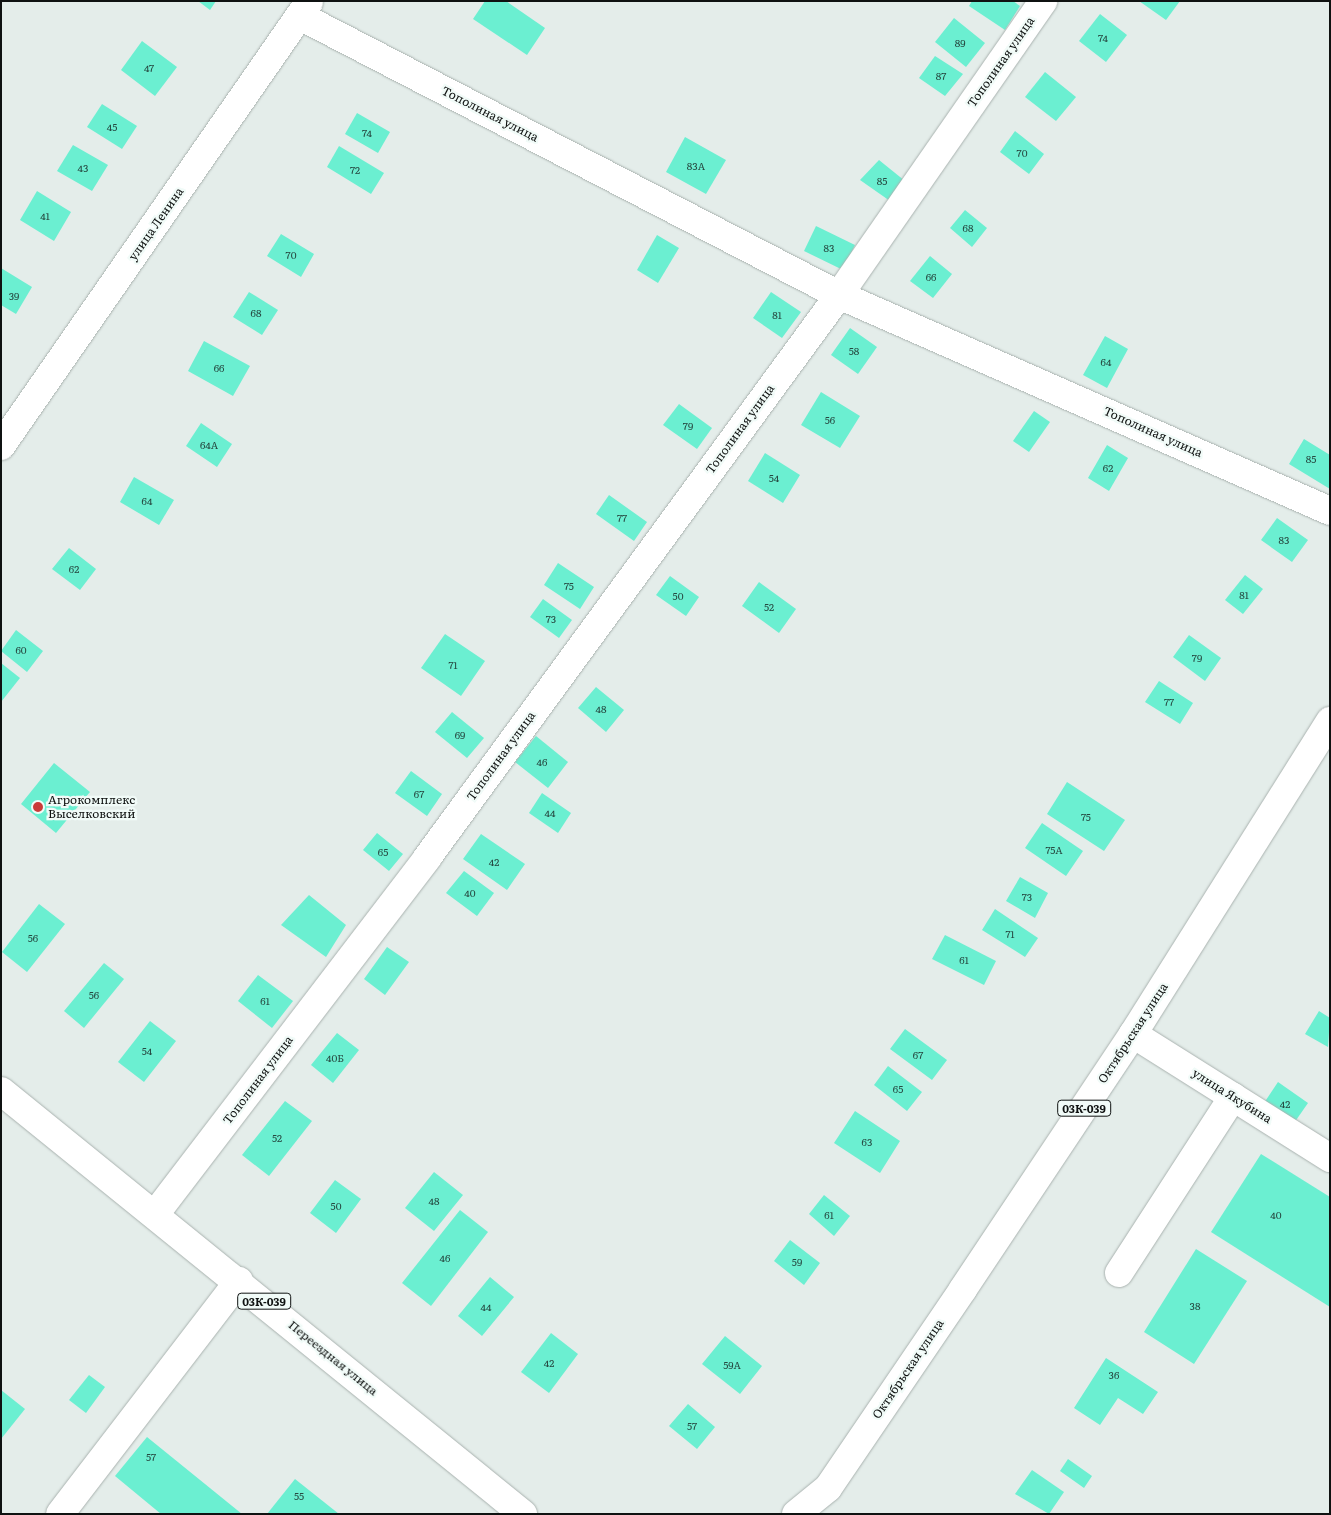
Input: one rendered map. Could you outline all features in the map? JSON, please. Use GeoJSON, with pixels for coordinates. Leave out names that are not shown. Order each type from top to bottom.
{"type":"FeatureCollection","features":[{"type":"Feature","properties":{"kind":"street","name":"Тополиная улица"},"geometry":{"type":"LineString","coordinates":[[156,1213],[427,858],[839,294],[1044,1]]}},
{"type":"Feature","properties":{"kind":"street","name":"Тополиная улица"},"geometry":{"type":"LineString","coordinates":[[305,9],[839,294],[1330,511]]}},
{"type":"Feature","properties":{"kind":"street","name":"улица Ленина"},"geometry":{"type":"LineString","coordinates":[[1,446],[305,9]]}},
{"type":"Feature","properties":{"kind":"street","name":"Октябрьская улица"},"geometry":{"type":"LineString","coordinates":[[796,1514],[825,1501],[1134,1034],[1330,721]]}},
{"type":"Feature","properties":{"kind":"street","name":"улица Якубина"},"geometry":{"type":"LineString","coordinates":[[1134,1034],[1330,1158]]}},
{"type":"Feature","properties":{"kind":"street","name":"Переездная улица"},"geometry":{"type":"LineString","coordinates":[[1,1091],[156,1213],[524,1514]]}},
{"type":"Feature","properties":{"kind":"street"},"geometry":{"type":"LineString","coordinates":[[1119,1272],[1232,1097]]}},
{"type":"Feature","properties":{"kind":"street"},"geometry":{"type":"LineString","coordinates":[[60,1514],[239,1281]]}},
{"type":"Feature","properties":{"kind":"building"},"geometry":{"type":"Polygon","coordinates":[[[198,1],[216,1],[210,10],[198,1]]]}},
{"type":"Feature","properties":{"kind":"building"},"geometry":{"type":"Polygon","coordinates":[[[485,1],[506,1],[545,28],[527,55],[473,19],[485,1]]]}},
{"type":"Feature","properties":{"kind":"building"},"geometry":{"type":"Polygon","coordinates":[[[972,1],[1013,1],[1020,6],[1005,30],[969,6],[972,1]]]}},
{"type":"Feature","properties":{"kind":"building"},"geometry":{"type":"Polygon","coordinates":[[[1139,1],[1180,1],[1166,20],[1139,1]]]}},
{"type":"Feature","properties":{"kind":"building"},"geometry":{"type":"Polygon","coordinates":[[[1100,14],[1127,35],[1106,62],[1079,41],[1100,14]]]}},
{"type":"Feature","properties":{"kind":"building"},"geometry":{"type":"Polygon","coordinates":[[[954,18],[985,43],[966,67],[935,42],[954,18]]]}},
{"type":"Feature","properties":{"kind":"building"},"geometry":{"type":"Polygon","coordinates":[[[142,41],[177,67],[155,96],[121,70],[142,41]]]}},
{"type":"Feature","properties":{"kind":"building"},"geometry":{"type":"Polygon","coordinates":[[[935,56],[963,74],[945,96],[919,78],[935,56]]]}},
{"type":"Feature","properties":{"kind":"building"},"geometry":{"type":"Polygon","coordinates":[[[1045,72],[1076,97],[1056,121],[1025,97],[1045,72]]]}},
{"type":"Feature","properties":{"kind":"building"},"geometry":{"type":"Polygon","coordinates":[[[102,104],[137,126],[122,149],[87,127],[102,104]]]}},
{"type":"Feature","properties":{"kind":"building"},"geometry":{"type":"Polygon","coordinates":[[[357,113],[390,132],[378,153],[345,134],[357,113]]]}},
{"type":"Feature","properties":{"kind":"building"},"geometry":{"type":"Polygon","coordinates":[[[1015,131],[1044,154],[1029,174],[1000,152],[1015,131]]]}},
{"type":"Feature","properties":{"kind":"building"},"geometry":{"type":"Polygon","coordinates":[[[685,137],[726,160],[706,194],[666,172],[685,137]]]}},
{"type":"Feature","properties":{"kind":"building"},"geometry":{"type":"Polygon","coordinates":[[[73,145],[108,165],[92,191],[57,171],[73,145]]]}},
{"type":"Feature","properties":{"kind":"building"},"geometry":{"type":"Polygon","coordinates":[[[339,146],[384,173],[371,194],[327,167],[339,146]]]}},
{"type":"Feature","properties":{"kind":"building"},"geometry":{"type":"Polygon","coordinates":[[[879,160],[905,181],[890,201],[860,180],[879,160]]]}},
{"type":"Feature","properties":{"kind":"building"},"geometry":{"type":"Polygon","coordinates":[[[37,191],[71,212],[54,241],[20,220],[37,191]]]}},
{"type":"Feature","properties":{"kind":"building"},"geometry":{"type":"Polygon","coordinates":[[[965,210],[987,228],[972,247],[950,228],[965,210]]]}},
{"type":"Feature","properties":{"kind":"building"},"geometry":{"type":"Polygon","coordinates":[[[816,226],[855,245],[843,270],[804,251],[816,226]]]}},
{"type":"Feature","properties":{"kind":"building"},"geometry":{"type":"Polygon","coordinates":[[[281,234],[314,254],[301,277],[267,256],[281,234]]]}},
{"type":"Feature","properties":{"kind":"building"},"geometry":{"type":"Polygon","coordinates":[[[657,235],[679,248],[658,283],[637,270],[657,235]]]}},
{"type":"Feature","properties":{"kind":"building"},"geometry":{"type":"Polygon","coordinates":[[[930,256],[952,274],[933,298],[910,281],[930,256]]]}},
{"type":"Feature","properties":{"kind":"building"},"geometry":{"type":"Polygon","coordinates":[[[1,268],[32,287],[16,314],[1,305],[1,268]]]}},
{"type":"Feature","properties":{"kind":"building"},"geometry":{"type":"Polygon","coordinates":[[[249,292],[278,310],[262,335],[233,317],[249,292]]]}},
{"type":"Feature","properties":{"kind":"building"},"geometry":{"type":"Polygon","coordinates":[[[771,292],[801,312],[782,338],[753,318],[771,292]]]}},
{"type":"Feature","properties":{"kind":"building"},"geometry":{"type":"Polygon","coordinates":[[[850,328],[877,347],[858,374],[831,355],[850,328]]]}},
{"type":"Feature","properties":{"kind":"building"},"geometry":{"type":"Polygon","coordinates":[[[1105,336],[1128,349],[1107,388],[1083,375],[1105,336]]]}},
{"type":"Feature","properties":{"kind":"building"},"geometry":{"type":"Polygon","coordinates":[[[204,341],[250,366],[233,396],[188,371],[204,341]]]}},
{"type":"Feature","properties":{"kind":"building"},"geometry":{"type":"Polygon","coordinates":[[[821,392],[860,416],[840,448],[801,425],[821,392]]]}},
{"type":"Feature","properties":{"kind":"building"},"geometry":{"type":"Polygon","coordinates":[[[679,404],[712,428],[697,449],[663,425],[679,404]]]}},
{"type":"Feature","properties":{"kind":"building"},"geometry":{"type":"Polygon","coordinates":[[[1034,411],[1050,422],[1029,452],[1013,441],[1034,411]]]}},
{"type":"Feature","properties":{"kind":"building"},"geometry":{"type":"Polygon","coordinates":[[[201,423],[232,444],[217,467],[186,446],[201,423]]]}},
{"type":"Feature","properties":{"kind":"building"},"geometry":{"type":"Polygon","coordinates":[[[1304,439],[1330,455],[1330,489],[1289,464],[1304,439]]]}},
{"type":"Feature","properties":{"kind":"building"},"geometry":{"type":"Polygon","coordinates":[[[1107,445],[1128,458],[1109,491],[1088,478],[1107,445]]]}},
{"type":"Feature","properties":{"kind":"building"},"geometry":{"type":"Polygon","coordinates":[[[765,453],[800,475],[783,503],[748,481],[765,453]]]}},
{"type":"Feature","properties":{"kind":"building"},"geometry":{"type":"Polygon","coordinates":[[[134,477],[174,500],[159,525],[120,502],[134,477]]]}},
{"type":"Feature","properties":{"kind":"building"},"geometry":{"type":"Polygon","coordinates":[[[609,495],[647,522],[634,541],[596,514],[609,495]]]}},
{"type":"Feature","properties":{"kind":"building"},"geometry":{"type":"Polygon","coordinates":[[[1277,518],[1308,540],[1292,562],[1261,540],[1277,518]]]}},
{"type":"Feature","properties":{"kind":"building"},"geometry":{"type":"Polygon","coordinates":[[[69,548],[96,569],[80,590],[52,569],[69,548]]]}},
{"type":"Feature","properties":{"kind":"building"},"geometry":{"type":"Polygon","coordinates":[[[558,563],[594,587],[580,609],[544,585],[558,563]]]}},
{"type":"Feature","properties":{"kind":"building"},"geometry":{"type":"Polygon","coordinates":[[[1245,575],[1263,589],[1243,614],[1225,600],[1245,575]]]}},
{"type":"Feature","properties":{"kind":"building"},"geometry":{"type":"Polygon","coordinates":[[[670,576],[699,597],[686,616],[656,595],[670,576]]]}},
{"type":"Feature","properties":{"kind":"building"},"geometry":{"type":"Polygon","coordinates":[[[759,582],[796,609],[779,633],[742,606],[759,582]]]}},
{"type":"Feature","properties":{"kind":"building"},"geometry":{"type":"Polygon","coordinates":[[[543,599],[572,620],[559,638],[530,617],[543,599]]]}},
{"type":"Feature","properties":{"kind":"building"},"geometry":{"type":"Polygon","coordinates":[[[16,630],[43,651],[27,672],[1,651],[16,630]]]}},
{"type":"Feature","properties":{"kind":"building"},"geometry":{"type":"Polygon","coordinates":[[[445,634],[485,661],[461,696],[421,668],[445,634]]]}},
{"type":"Feature","properties":{"kind":"building"},"geometry":{"type":"Polygon","coordinates":[[[1189,635],[1221,658],[1205,681],[1173,657],[1189,635]]]}},
{"type":"Feature","properties":{"kind":"building"},"geometry":{"type":"Polygon","coordinates":[[[1,663],[20,678],[1,702],[1,663]]]}},
{"type":"Feature","properties":{"kind":"building"},"geometry":{"type":"Polygon","coordinates":[[[1159,681],[1193,703],[1180,724],[1145,702],[1159,681]]]}},
{"type":"Feature","properties":{"kind":"building"},"geometry":{"type":"Polygon","coordinates":[[[596,687],[624,710],[606,732],[578,708],[596,687]]]}},
{"type":"Feature","properties":{"kind":"building"},"geometry":{"type":"Polygon","coordinates":[[[452,712],[484,738],[467,758],[435,732],[452,712]]]}},
{"type":"Feature","properties":{"kind":"building"},"geometry":{"type":"Polygon","coordinates":[[[536,736],[568,762],[548,788],[515,762],[536,736]]]}},
{"type":"Feature","properties":{"kind":"building"},"geometry":{"type":"Polygon","coordinates":[[[54,763],[90,792],[56,833],[21,804],[54,763]]]}},
{"type":"Feature","properties":{"kind":"building"},"geometry":{"type":"Polygon","coordinates":[[[411,771],[442,794],[427,816],[395,793],[411,771]]]}},
{"type":"Feature","properties":{"kind":"building"},"geometry":{"type":"Polygon","coordinates":[[[1067,782],[1125,820],[1104,851],[1047,814],[1067,782]]]}},
{"type":"Feature","properties":{"kind":"building"},"geometry":{"type":"Polygon","coordinates":[[[542,793],[571,813],[558,833],[529,813],[542,793]]]}},
{"type":"Feature","properties":{"kind":"building"},"geometry":{"type":"Polygon","coordinates":[[[1042,823],[1083,851],[1066,876],[1025,848],[1042,823]]]}},
{"type":"Feature","properties":{"kind":"building"},"geometry":{"type":"Polygon","coordinates":[[[377,833],[403,854],[389,871],[363,850],[377,833]]]}},
{"type":"Feature","properties":{"kind":"building"},"geometry":{"type":"Polygon","coordinates":[[[481,834],[525,864],[507,890],[463,859],[481,834]]]}},
{"type":"Feature","properties":{"kind":"building"},"geometry":{"type":"Polygon","coordinates":[[[464,871],[494,893],[477,916],[446,893],[464,871]]]}},
{"type":"Feature","properties":{"kind":"building"},"geometry":{"type":"Polygon","coordinates":[[[1020,877],[1048,893],[1035,918],[1006,901],[1020,877]]]}},
{"type":"Feature","properties":{"kind":"building"},"geometry":{"type":"Polygon","coordinates":[[[309,895],[346,925],[326,957],[281,925],[309,895]]]}},
{"type":"Feature","properties":{"kind":"building"},"geometry":{"type":"Polygon","coordinates":[[[39,904],[65,924],[27,972],[2,952],[39,904]]]}},
{"type":"Feature","properties":{"kind":"building"},"geometry":{"type":"Polygon","coordinates":[[[995,909],[1038,938],[1025,957],[982,930],[995,909]]]}},
{"type":"Feature","properties":{"kind":"building"},"geometry":{"type":"Polygon","coordinates":[[[945,935],[996,961],[984,985],[932,959],[945,935]]]}},
{"type":"Feature","properties":{"kind":"building"},"geometry":{"type":"Polygon","coordinates":[[[387,947],[409,962],[385,995],[364,979],[387,947]]]}},
{"type":"Feature","properties":{"kind":"building"},"geometry":{"type":"Polygon","coordinates":[[[104,963],[124,979],[84,1028],[64,1011],[104,963]]]}},
{"type":"Feature","properties":{"kind":"building"},"geometry":{"type":"Polygon","coordinates":[[[258,975],[293,1001],[272,1028],[238,1001],[258,975]]]}},
{"type":"Feature","properties":{"kind":"building"},"geometry":{"type":"Polygon","coordinates":[[[1319,1011],[1330,1018],[1328,1047],[1305,1034],[1319,1011]]]}},
{"type":"Feature","properties":{"kind":"building"},"geometry":{"type":"Polygon","coordinates":[[[150,1021],[176,1041],[144,1082],[118,1062],[150,1021]]]}},
{"type":"Feature","properties":{"kind":"building"},"geometry":{"type":"Polygon","coordinates":[[[905,1029],[947,1060],[932,1080],[890,1049],[905,1029]]]}},
{"type":"Feature","properties":{"kind":"building"},"geometry":{"type":"Polygon","coordinates":[[[337,1033],[359,1050],[333,1083],[311,1065],[337,1033]]]}},
{"type":"Feature","properties":{"kind":"building"},"geometry":{"type":"Polygon","coordinates":[[[888,1066],[922,1092],[907,1111],[874,1085],[888,1066]]]}},
{"type":"Feature","properties":{"kind":"building"},"geometry":{"type":"Polygon","coordinates":[[[1278,1082],[1308,1103],[1292,1126],[1262,1106],[1278,1082]]]}},
{"type":"Feature","properties":{"kind":"building"},"geometry":{"type":"Polygon","coordinates":[[[285,1101],[312,1121],[269,1176],[242,1155],[285,1101]]]}},
{"type":"Feature","properties":{"kind":"building"},"geometry":{"type":"Polygon","coordinates":[[[855,1111],[900,1141],[880,1173],[834,1143],[855,1111]]]}},
{"type":"Feature","properties":{"kind":"building"},"geometry":{"type":"Polygon","coordinates":[[[1261,1154],[1330,1197],[1330,1307],[1211,1232],[1261,1154]]]}},
{"type":"Feature","properties":{"kind":"building"},"geometry":{"type":"Polygon","coordinates":[[[434,1172],[463,1195],[434,1231],[405,1208],[434,1172]]]}},
{"type":"Feature","properties":{"kind":"building"},"geometry":{"type":"Polygon","coordinates":[[[335,1180],[361,1199],[336,1233],[310,1213],[335,1180]]]}},
{"type":"Feature","properties":{"kind":"building"},"geometry":{"type":"Polygon","coordinates":[[[824,1195],[850,1216],[834,1236],[809,1214],[824,1195]]]}},
{"type":"Feature","properties":{"kind":"building"},"geometry":{"type":"Polygon","coordinates":[[[460,1210],[488,1232],[431,1306],[402,1283],[460,1210]]]}},
{"type":"Feature","properties":{"kind":"building"},"geometry":{"type":"Polygon","coordinates":[[[790,1240],[820,1263],[804,1285],[774,1261],[790,1240]]]}},
{"type":"Feature","properties":{"kind":"building"},"geometry":{"type":"Polygon","coordinates":[[[1196,1249],[1247,1281],[1194,1364],[1144,1332],[1196,1249]]]}},
{"type":"Feature","properties":{"kind":"building"},"geometry":{"type":"Polygon","coordinates":[[[490,1277],[514,1297],[482,1336],[458,1316],[490,1277]]]}},
{"type":"Feature","properties":{"kind":"building"},"geometry":{"type":"Polygon","coordinates":[[[551,1333],[578,1354],[549,1393],[521,1372],[551,1333]]]}},
{"type":"Feature","properties":{"kind":"building"},"geometry":{"type":"Polygon","coordinates":[[[725,1336],[762,1366],[740,1394],[702,1364],[725,1336]]]}},
{"type":"Feature","properties":{"kind":"building"},"geometry":{"type":"Polygon","coordinates":[[[1106,1358],[1158,1392],[1143,1414],[1118,1398],[1100,1425],[1074,1408],[1106,1358]]]}},
{"type":"Feature","properties":{"kind":"building"},"geometry":{"type":"Polygon","coordinates":[[[89,1375],[105,1387],[86,1413],[69,1400],[89,1375]]]}},
{"type":"Feature","properties":{"kind":"building"},"geometry":{"type":"Polygon","coordinates":[[[1,1390],[25,1409],[1,1439],[1,1390]]]}},
{"type":"Feature","properties":{"kind":"building"},"geometry":{"type":"Polygon","coordinates":[[[688,1404],[715,1427],[697,1449],[669,1426],[688,1404]]]}},
{"type":"Feature","properties":{"kind":"building"},"geometry":{"type":"Polygon","coordinates":[[[147,1437],[242,1514],[161,1514],[115,1476],[147,1437]]]}},
{"type":"Feature","properties":{"kind":"building"},"geometry":{"type":"Polygon","coordinates":[[[1068,1459],[1092,1476],[1084,1488],[1060,1471],[1068,1459]]]}},
{"type":"Feature","properties":{"kind":"building"},"geometry":{"type":"Polygon","coordinates":[[[1032,1470],[1064,1492],[1049,1514],[1015,1494],[1032,1470]]]}},
{"type":"Feature","properties":{"kind":"building"},"geometry":{"type":"Polygon","coordinates":[[[295,1479],[339,1514],[267,1514],[295,1479]]]}},
{"type":"Feature","properties":{"kind":"place","name":"Агрокомплекс Выселковский"},"geometry":{"type":"Point","coordinates":[38,807]}}]}
